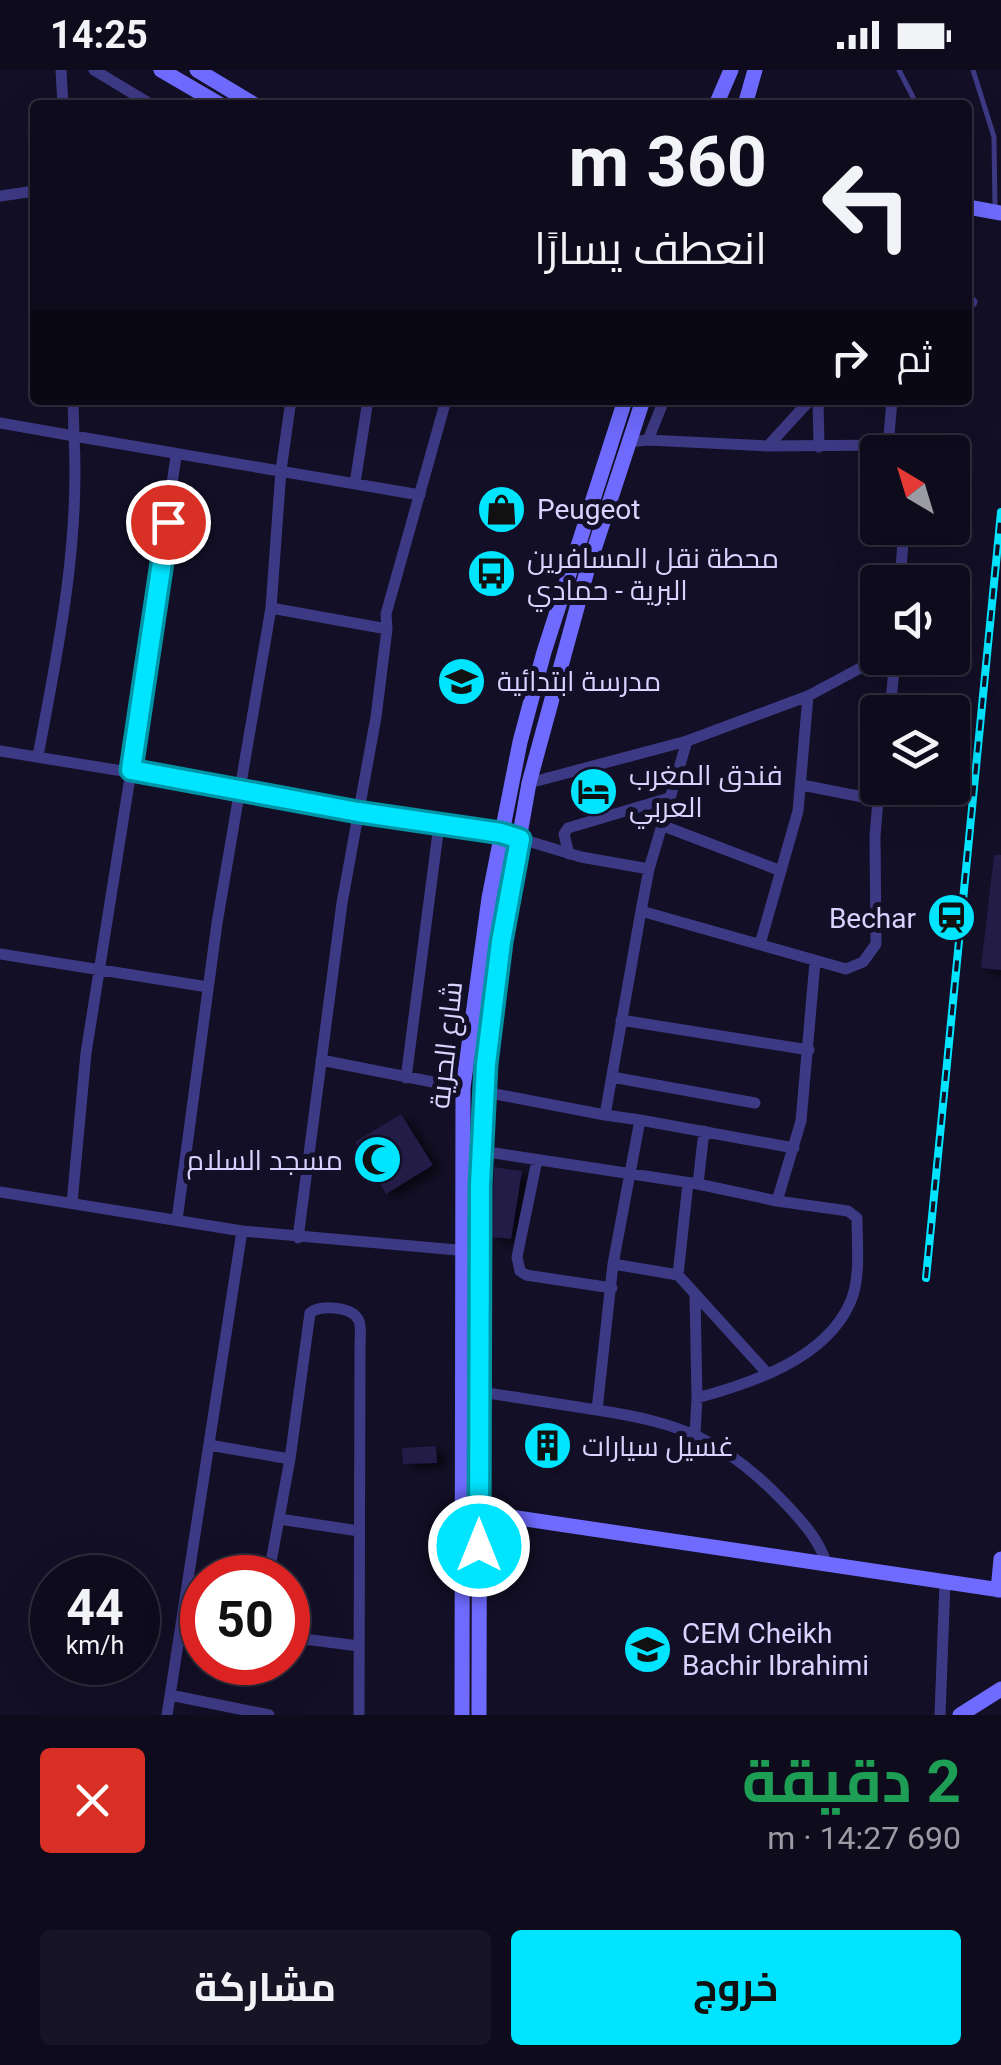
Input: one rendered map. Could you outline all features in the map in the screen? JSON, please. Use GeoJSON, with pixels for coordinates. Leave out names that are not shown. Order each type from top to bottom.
{"type":"FeatureCollection","features":[{"type":"Feature","properties":{"kind":"main road"},"geometry":{"type":"LineString","coordinates":[[161,70],[212,100]]}},
{"type":"Feature","properties":{"kind":"main road"},"geometry":{"type":"LineString","coordinates":[[196,70],[247,100]]}},
{"type":"Feature","properties":{"kind":"main road"},"geometry":{"type":"LineString","coordinates":[[718,100],[731,70]]}},
{"type":"Feature","properties":{"kind":"main road"},"geometry":{"type":"LineString","coordinates":[[746,100],[755,70]]}},
{"type":"Feature","properties":{"kind":"main road"},"geometry":{"type":"LineString","coordinates":[[972,208],[998,212]]}},
{"type":"Feature","properties":{"kind":"main road","name":"شارع الحرية"},"geometry":{"type":"LineString","coordinates":[[462,1715],[463,1088],[501,833],[544,652],[624,405]]}},
{"type":"Feature","properties":{"kind":"main road","name":"شارع الحرية"},"geometry":{"type":"LineString","coordinates":[[479,1715],[481,1151],[501,942],[530,783],[587,571],[642,405]]}},
{"type":"Feature","properties":{"kind":"main road"},"geometry":{"type":"LineString","coordinates":[[461,1509],[1000,1590],[1001,1559]]}},
{"type":"Feature","properties":{"kind":"main road"},"geometry":{"type":"LineString","coordinates":[[960,1715],[1001,1689]]}},
{"type":"Feature","properties":{"kind":"street"},"geometry":{"type":"LineString","coordinates":[[61,70],[63,100]]}},
{"type":"Feature","properties":{"kind":"street"},"geometry":{"type":"LineString","coordinates":[[94,70],[144,100]]}},
{"type":"Feature","properties":{"kind":"street"},"geometry":{"type":"LineString","coordinates":[[0,196],[30,193]]}},
{"type":"Feature","properties":{"kind":"street"},"geometry":{"type":"LineString","coordinates":[[38,756],[74,529],[73,405]]}},
{"type":"Feature","properties":{"kind":"street"},"geometry":{"type":"LineString","coordinates":[[177,1220],[208,987],[271,608],[281,470],[290,405]]}},
{"type":"Feature","properties":{"kind":"street"},"geometry":{"type":"LineString","coordinates":[[355,483],[367,405]]}},
{"type":"Feature","properties":{"kind":"street"},"geometry":{"type":"LineString","coordinates":[[298,1238],[358,812],[376,716],[386,614],[445,405]]}},
{"type":"Feature","properties":{"kind":"street"},"geometry":{"type":"LineString","coordinates":[[648,440],[662,405]]}},
{"type":"Feature","properties":{"kind":"street"},"geometry":{"type":"LineString","coordinates":[[768,446],[805,405]]}},
{"type":"Feature","properties":{"kind":"street"},"geometry":{"type":"LineString","coordinates":[[818,405],[819,447]]}},
{"type":"Feature","properties":{"kind":"street"},"geometry":{"type":"LineString","coordinates":[[889,435],[892,405]]}},
{"type":"Feature","properties":{"kind":"street"},"geometry":{"type":"LineString","coordinates":[[0,423],[420,495]]}},
{"type":"Feature","properties":{"kind":"street"},"geometry":{"type":"LineString","coordinates":[[628,442],[860,448]]}},
{"type":"Feature","properties":{"kind":"street"},"geometry":{"type":"LineString","coordinates":[[72,1203],[86,1053],[176,456]]}},
{"type":"Feature","properties":{"kind":"street"},"geometry":{"type":"LineString","coordinates":[[271,608],[387,629]]}},
{"type":"Feature","properties":{"kind":"street"},"geometry":{"type":"LineString","coordinates":[[530,783],[687,741],[808,696],[860,668]]}},
{"type":"Feature","properties":{"kind":"street"},"geometry":{"type":"LineString","coordinates":[[760,944],[802,785],[808,696]]}},
{"type":"Feature","properties":{"kind":"street"},"geometry":{"type":"LineString","coordinates":[[605,1115],[649,868],[687,741]]}},
{"type":"Feature","properties":{"kind":"street"},"geometry":{"type":"LineString","coordinates":[[0,750],[501,833],[569,854],[649,868]]}},
{"type":"Feature","properties":{"kind":"street"},"geometry":{"type":"LineString","coordinates":[[802,785],[860,792]]}},
{"type":"Feature","properties":{"kind":"street"},"geometry":{"type":"LineString","coordinates":[[569,854],[564,834],[568,828],[669,798]]}},
{"type":"Feature","properties":{"kind":"street"},"geometry":{"type":"LineString","coordinates":[[641,912],[815,962],[846,969],[855,966],[871,954],[876,944],[878,805]]}},
{"type":"Feature","properties":{"kind":"street"},"geometry":{"type":"LineString","coordinates":[[406,1078],[440,825]]}},
{"type":"Feature","properties":{"kind":"street"},"geometry":{"type":"LineString","coordinates":[[661,825],[781,870]]}},
{"type":"Feature","properties":{"kind":"street"},"geometry":{"type":"LineString","coordinates":[[0,954],[208,987]]}},
{"type":"Feature","properties":{"kind":"street"},"geometry":{"type":"LineString","coordinates":[[777,1201],[801,1121],[815,962]]}},
{"type":"Feature","properties":{"kind":"street"},"geometry":{"type":"LineString","coordinates":[[621,1020],[808,1050]]}},
{"type":"Feature","properties":{"kind":"street"},"geometry":{"type":"LineString","coordinates":[[321,1060],[463,1088]]}},
{"type":"Feature","properties":{"kind":"street"},"geometry":{"type":"LineString","coordinates":[[612,1077],[755,1103]]}},
{"type":"Feature","properties":{"kind":"street"},"geometry":{"type":"LineString","coordinates":[[485,1092],[794,1148]]}},
{"type":"Feature","properties":{"kind":"street"},"geometry":{"type":"LineString","coordinates":[[597,1410],[614,1264],[640,1120]]}},
{"type":"Feature","properties":{"kind":"street"},"geometry":{"type":"LineString","coordinates":[[678,1275],[704,1131]]}},
{"type":"Feature","properties":{"kind":"street"},"geometry":{"type":"LineString","coordinates":[[481,1151],[852,1212],[857,1218],[852,1301],[829,1335],[786,1365],[697,1398]]}},
{"type":"Feature","properties":{"kind":"street"},"geometry":{"type":"LineString","coordinates":[[537,1160],[519,1244],[518,1267],[526,1275],[612,1288]]}},
{"type":"Feature","properties":{"kind":"street"},"geometry":{"type":"LineString","coordinates":[[0,1192],[242,1231],[480,1252]]}},
{"type":"Feature","properties":{"kind":"street"},"geometry":{"type":"LineString","coordinates":[[192,1555],[242,1231]]}},
{"type":"Feature","properties":{"kind":"street"},"geometry":{"type":"LineString","coordinates":[[614,1264],[678,1275],[767,1373]]}},
{"type":"Feature","properties":{"kind":"street"},"geometry":{"type":"LineString","coordinates":[[694,1434],[695,1295]]}},
{"type":"Feature","properties":{"kind":"street"},"geometry":{"type":"LineString","coordinates":[[272,1555],[310,1313],[328,1308],[354,1314],[360,1322],[359,1715]]}},
{"type":"Feature","properties":{"kind":"street"},"geometry":{"type":"LineString","coordinates":[[481,1392],[655,1419],[708,1438],[756,1474],[821,1544],[827,1565]]}},
{"type":"Feature","properties":{"kind":"street"},"geometry":{"type":"LineString","coordinates":[[209,1445],[290,1460]]}},
{"type":"Feature","properties":{"kind":"street"},"geometry":{"type":"LineString","coordinates":[[279,1519],[359,1531]]}},
{"type":"Feature","properties":{"kind":"street"},"geometry":{"type":"LineString","coordinates":[[940,1715],[945,1582]]}},
{"type":"Feature","properties":{"kind":"street"},"geometry":{"type":"LineString","coordinates":[[167,1715],[180,1631]]}},
{"type":"Feature","properties":{"kind":"street"},"geometry":{"type":"LineString","coordinates":[[310,1640],[359,1646]]}},
{"type":"Feature","properties":{"kind":"street"},"geometry":{"type":"LineString","coordinates":[[170,1696],[269,1715]]}},
{"type":"Feature","properties":{"kind":"lane"},"geometry":{"type":"LineString","coordinates":[[899,70],[914,100]]}},
{"type":"Feature","properties":{"kind":"lane"},"geometry":{"type":"LineString","coordinates":[[973,70],[994,137],[998,212]]}},
{"type":"Feature","properties":{"kind":"building"},"geometry":{"type":"Polygon","coordinates":[[[994,855],[1001,855],[1001,970],[981,968],[994,855]]]}},
{"type":"Feature","properties":{"kind":"building"},"geometry":{"type":"Polygon","coordinates":[[[401,1114],[433,1165],[386,1194],[355,1142],[401,1114]]]}},
{"type":"Feature","properties":{"kind":"building"},"geometry":{"type":"Polygon","coordinates":[[[494,1167],[522,1171],[511,1239],[492,1237],[494,1167]]]}},
{"type":"Feature","properties":{"kind":"building","name":"غسيل سيارات"},"geometry":{"type":"Polygon","coordinates":[[[540,1427],[559,1430],[554,1465],[534,1462],[540,1427]]]}},
{"type":"Feature","properties":{"kind":"building"},"geometry":{"type":"Polygon","coordinates":[[[436,1446],[437,1463],[403,1464],[402,1448],[436,1446]]]}},
{"type":"Feature","properties":{"kind":"railway"},"geometry":{"type":"LineString","coordinates":[[926,1278],[1001,512]]}},
{"type":"Feature","properties":{"kind":"place","name":"Peugeot"},"geometry":{"type":"Point","coordinates":[502,509]}},
{"type":"Feature","properties":{"kind":"place","name":"محطة نقل المسافرين البرية - حمادي"},"geometry":{"type":"Point","coordinates":[492,574]}},
{"type":"Feature","properties":{"kind":"place","name":"مدرسة ابتدائية"},"geometry":{"type":"Point","coordinates":[462,681]}},
{"type":"Feature","properties":{"kind":"place","name":"فندق المغرب العربي"},"geometry":{"type":"Point","coordinates":[594,791]}},
{"type":"Feature","properties":{"kind":"place","name":"Bechar"},"geometry":{"type":"Point","coordinates":[951,918]}},
{"type":"Feature","properties":{"kind":"place","name":"مسجد السلام"},"geometry":{"type":"Point","coordinates":[378,1160]}},
{"type":"Feature","properties":{"kind":"place","name":"غسيل سيارات"},"geometry":{"type":"Point","coordinates":[547,1446]}},
{"type":"Feature","properties":{"kind":"place","name":"CEM Cheikh Bachir Ibrahimi"},"geometry":{"type":"Point","coordinates":[647,1649]}},
{"type":"Feature","properties":{"kind":"route"},"geometry":{"type":"LineString","coordinates":[[168,522],[131,770],[520,839],[501,942],[486,1064],[480,1185],[479,1546]]}}]}
